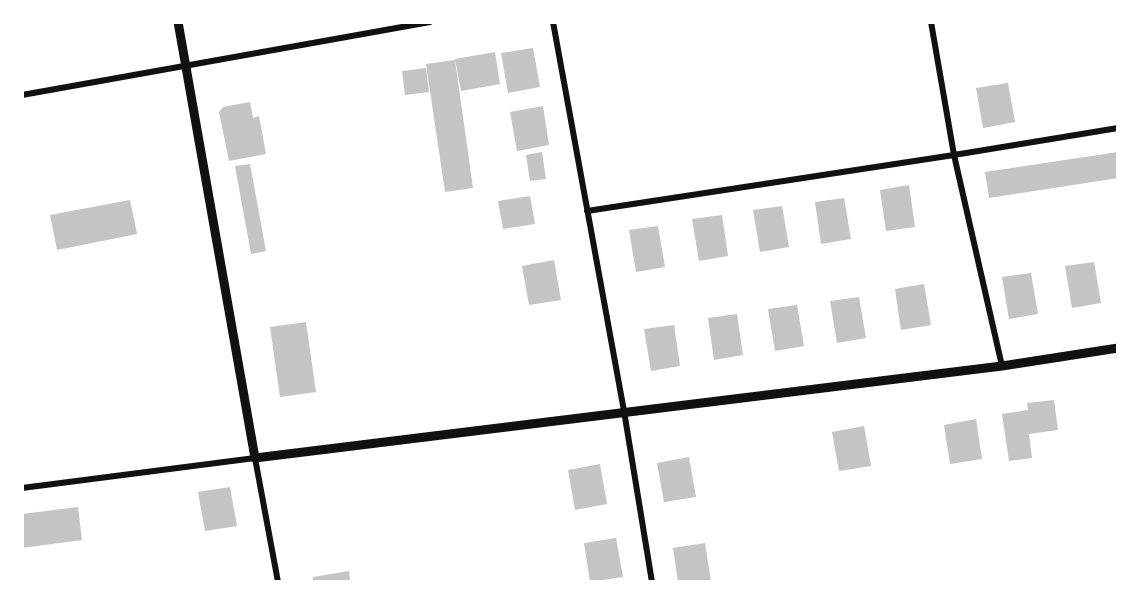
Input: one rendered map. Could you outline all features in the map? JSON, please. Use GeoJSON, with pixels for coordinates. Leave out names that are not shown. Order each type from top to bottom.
{"type":"FeatureCollection","features":[{"type":"Feature","properties":{"kind":"street"},"geometry":{"type":"LineString","coordinates":[[178,22],[278,582]]}},
{"type":"Feature","properties":{"kind":"street"},"geometry":{"type":"LineString","coordinates":[[22,95],[430,22]]}},
{"type":"Feature","properties":{"kind":"street"},"geometry":{"type":"LineString","coordinates":[[553,22],[624,411],[652,582]]}},
{"type":"Feature","properties":{"kind":"street"},"geometry":{"type":"LineString","coordinates":[[931,22],[954,156],[1002,366]]}},
{"type":"Feature","properties":{"kind":"street"},"geometry":{"type":"LineString","coordinates":[[587,211],[954,156],[1118,128]]}},
{"type":"Feature","properties":{"kind":"street"},"geometry":{"type":"LineString","coordinates":[[22,488],[624,411],[1002,366],[1118,348]]}},
{"type":"Feature","properties":{"kind":"building"},"geometry":{"type":"Polygon","coordinates":[[[533,48],[540,87],[508,93],[501,53],[533,48]]]}},
{"type":"Feature","properties":{"kind":"building"},"geometry":{"type":"Polygon","coordinates":[[[495,52],[500,84],[461,91],[455,59],[495,52]]]}},
{"type":"Feature","properties":{"kind":"building"},"geometry":{"type":"Polygon","coordinates":[[[455,60],[473,188],[445,192],[426,64],[455,60]]]}},
{"type":"Feature","properties":{"kind":"building"},"geometry":{"type":"Polygon","coordinates":[[[426,68],[429,92],[405,95],[402,71],[426,68]]]}},
{"type":"Feature","properties":{"kind":"building"},"geometry":{"type":"Polygon","coordinates":[[[1008,83],[1015,122],[983,128],[976,88],[1008,83]]]}},
{"type":"Feature","properties":{"kind":"building"},"geometry":{"type":"Polygon","coordinates":[[[250,102],[253,118],[259,116],[266,154],[229,161],[219,112],[223,107],[250,102]]]}},
{"type":"Feature","properties":{"kind":"building"},"geometry":{"type":"Polygon","coordinates":[[[543,106],[549,145],[517,151],[510,112],[543,106]]]}},
{"type":"Feature","properties":{"kind":"building"},"geometry":{"type":"Polygon","coordinates":[[[542,152],[546,179],[530,181],[526,155],[542,152]]]}},
{"type":"Feature","properties":{"kind":"building"},"geometry":{"type":"Polygon","coordinates":[[[1118,152],[1118,178],[989,198],[985,172],[1118,152]]]}},
{"type":"Feature","properties":{"kind":"building"},"geometry":{"type":"Polygon","coordinates":[[[250,164],[266,251],[251,254],[235,166],[250,164]]]}},
{"type":"Feature","properties":{"kind":"building"},"geometry":{"type":"Polygon","coordinates":[[[909,185],[915,227],[886,231],[880,190],[909,185]]]}},
{"type":"Feature","properties":{"kind":"building"},"geometry":{"type":"Polygon","coordinates":[[[530,196],[535,224],[503,229],[498,201],[530,196]]]}},
{"type":"Feature","properties":{"kind":"building"},"geometry":{"type":"Polygon","coordinates":[[[844,198],[851,239],[821,244],[815,202],[844,198]]]}},
{"type":"Feature","properties":{"kind":"building"},"geometry":{"type":"Polygon","coordinates":[[[130,200],[137,234],[57,250],[50,215],[130,200]]]}},
{"type":"Feature","properties":{"kind":"building"},"geometry":{"type":"Polygon","coordinates":[[[782,206],[789,247],[760,252],[753,210],[782,206]]]}},
{"type":"Feature","properties":{"kind":"building"},"geometry":{"type":"Polygon","coordinates":[[[722,215],[728,256],[699,261],[692,219],[722,215]]]}},
{"type":"Feature","properties":{"kind":"building"},"geometry":{"type":"Polygon","coordinates":[[[658,226],[665,267],[636,272],[629,230],[658,226]]]}},
{"type":"Feature","properties":{"kind":"building"},"geometry":{"type":"Polygon","coordinates":[[[554,260],[561,300],[529,305],[522,266],[554,260]]]}},
{"type":"Feature","properties":{"kind":"building"},"geometry":{"type":"Polygon","coordinates":[[[1094,262],[1101,303],[1072,308],[1065,266],[1094,262]]]}},
{"type":"Feature","properties":{"kind":"building"},"geometry":{"type":"Polygon","coordinates":[[[1031,273],[1038,314],[1009,319],[1002,277],[1031,273]]]}},
{"type":"Feature","properties":{"kind":"building"},"geometry":{"type":"Polygon","coordinates":[[[924,284],[931,325],[901,330],[895,289],[924,284]]]}},
{"type":"Feature","properties":{"kind":"building"},"geometry":{"type":"Polygon","coordinates":[[[859,297],[866,338],[837,343],[830,301],[859,297]]]}},
{"type":"Feature","properties":{"kind":"building"},"geometry":{"type":"Polygon","coordinates":[[[797,305],[804,346],[775,351],[768,309],[797,305]]]}},
{"type":"Feature","properties":{"kind":"building"},"geometry":{"type":"Polygon","coordinates":[[[737,314],[743,355],[714,360],[708,318],[737,314]]]}},
{"type":"Feature","properties":{"kind":"building"},"geometry":{"type":"Polygon","coordinates":[[[306,322],[316,392],[280,397],[270,327],[306,322]]]}},
{"type":"Feature","properties":{"kind":"building"},"geometry":{"type":"Polygon","coordinates":[[[674,325],[680,366],[651,371],[644,329],[674,325]]]}},
{"type":"Feature","properties":{"kind":"building"},"geometry":{"type":"Polygon","coordinates":[[[1054,400],[1058,430],[1029,434],[1032,458],[1009,461],[1002,414],[1028,410],[1027,403],[1054,400]]]}},
{"type":"Feature","properties":{"kind":"building"},"geometry":{"type":"Polygon","coordinates":[[[976,419],[982,459],[950,464],[944,425],[976,419]]]}},
{"type":"Feature","properties":{"kind":"building"},"geometry":{"type":"Polygon","coordinates":[[[864,426],[871,466],[839,471],[832,432],[864,426]]]}},
{"type":"Feature","properties":{"kind":"building"},"geometry":{"type":"Polygon","coordinates":[[[689,457],[696,497],[664,502],[657,463],[689,457]]]}},
{"type":"Feature","properties":{"kind":"building"},"geometry":{"type":"Polygon","coordinates":[[[600,464],[607,504],[575,510],[568,470],[600,464]]]}},
{"type":"Feature","properties":{"kind":"building"},"geometry":{"type":"Polygon","coordinates":[[[230,487],[237,526],[205,531],[198,492],[230,487]]]}},
{"type":"Feature","properties":{"kind":"building"},"geometry":{"type":"Polygon","coordinates":[[[78,507],[82,540],[22,548],[22,514],[78,507]]]}},
{"type":"Feature","properties":{"kind":"building"},"geometry":{"type":"Polygon","coordinates":[[[616,538],[623,577],[590,582],[584,543],[616,538]]]}},
{"type":"Feature","properties":{"kind":"building"},"geometry":{"type":"Polygon","coordinates":[[[705,543],[711,582],[678,582],[673,548],[705,543]]]}},
{"type":"Feature","properties":{"kind":"building"},"geometry":{"type":"Polygon","coordinates":[[[349,571],[350,582],[313,582],[313,577],[349,571]]]}}]}
